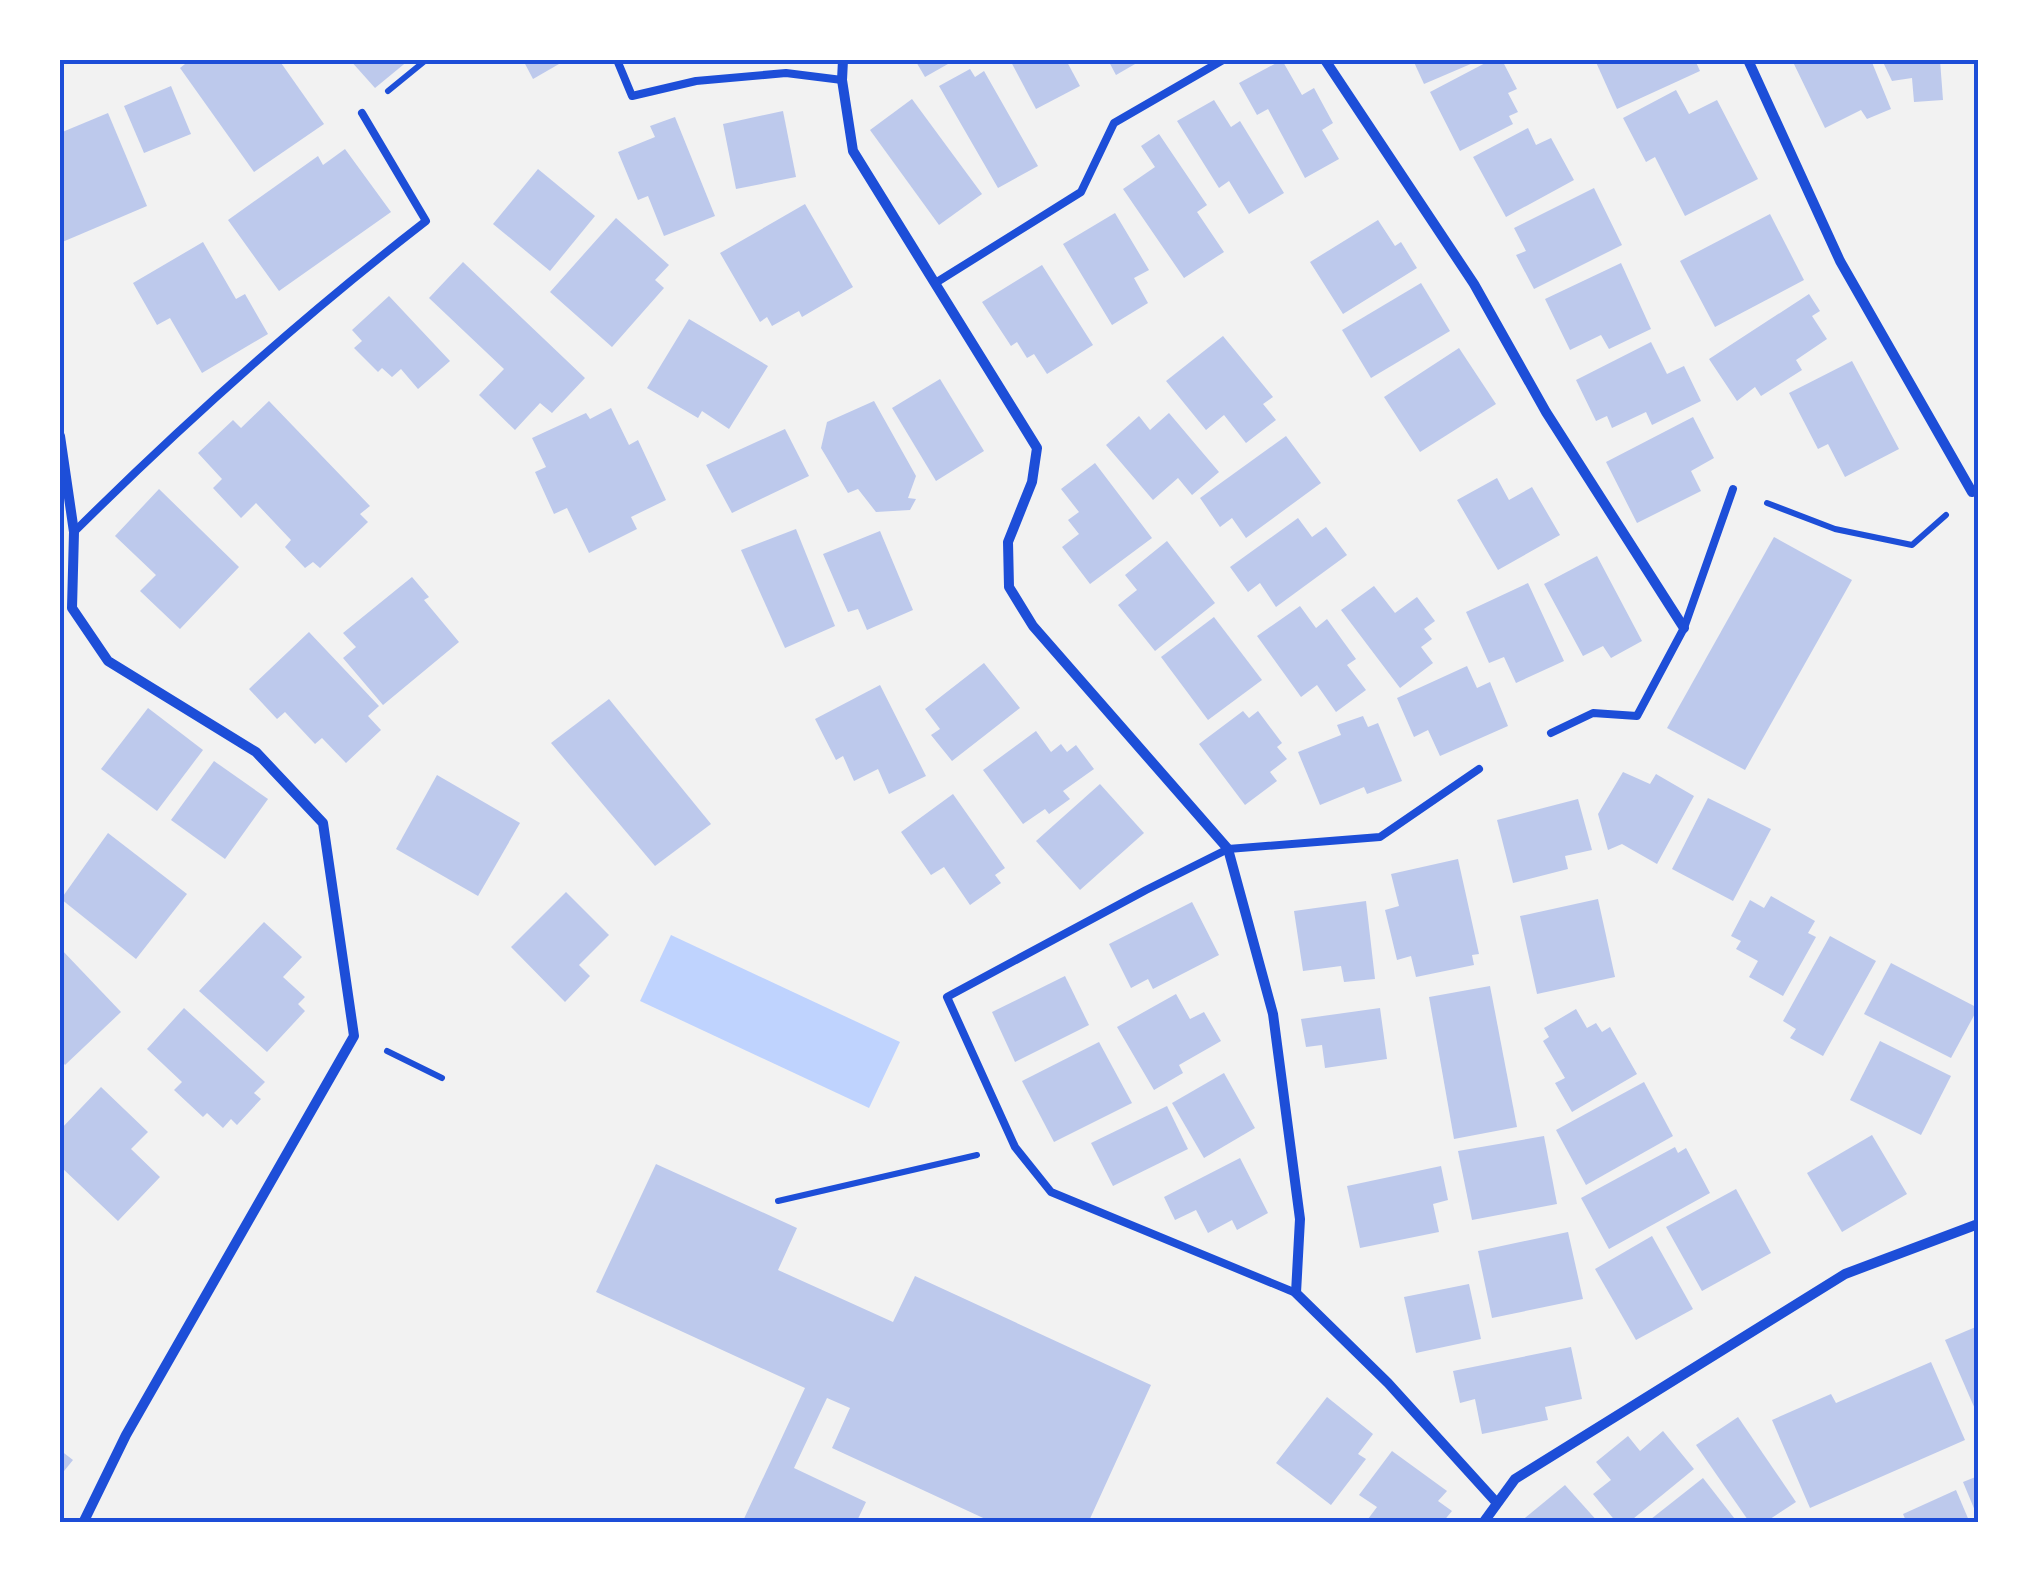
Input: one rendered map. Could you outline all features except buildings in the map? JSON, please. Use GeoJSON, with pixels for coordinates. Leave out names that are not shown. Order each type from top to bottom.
{"type":"FeatureCollection","features":[{"type":"Feature","properties":{"kind":"street"},"geometry":{"type":"LineString","coordinates":[[843,60],[842,80],[853,152],[1036,448],[1032,482],[1008,542],[1010,588],[1033,626],[1228,850],[1273,1014],[1300,1218],[1296,1293],[1388,1383],[1496,1502]]}},
{"type":"Feature","properties":{"kind":"street"},"geometry":{"type":"LineString","coordinates":[[1326,60],[1474,284],[1546,412],[1684,628]]}},
{"type":"Feature","properties":{"kind":"street"},"geometry":{"type":"LineString","coordinates":[[1748,60],[1840,262],[1975,491]]}},
{"type":"Feature","properties":{"kind":"street"},"geometry":{"type":"LineString","coordinates":[[60,436],[74,532],[72,608],[108,661],[256,752],[324,824],[354,1036],[126,1435],[83,1523]]}},
{"type":"Feature","properties":{"kind":"street"},"geometry":{"type":"LineString","coordinates":[[1483,1523],[1515,1479],[1614,1421],[1844,1274],[1978,1224]]}},
{"type":"Feature","properties":{"kind":"lane"},"geometry":{"type":"LineString","coordinates":[[616,60],[632,96],[696,81],[786,73],[842,80]]}},
{"type":"Feature","properties":{"kind":"lane"},"geometry":{"type":"LineString","coordinates":[[936,282],[1081,192],[1114,123],[1224,60]]}},
{"type":"Feature","properties":{"kind":"lane"},"geometry":{"type":"LineString","coordinates":[[74,532],[160,448],[325,299],[426,220],[362,113]]}},
{"type":"Feature","properties":{"kind":"lane"},"geometry":{"type":"LineString","coordinates":[[1552,733],[1593,712],[1636,716],[1684,628],[1733,489]]}},
{"type":"Feature","properties":{"kind":"lane"},"geometry":{"type":"LineString","coordinates":[[1296,1293],[1052,1192],[1014,1147],[947,998],[1228,850],[1380,837],[1479,768]]}},
{"type":"Feature","properties":{"kind":"path"},"geometry":{"type":"LineString","coordinates":[[1733,489],[1835,530],[1912,545],[1975,491]]}},
{"type":"Feature","properties":{"kind":"path"},"geometry":{"type":"LineString","coordinates":[[354,1036],[442,1078]]}},
{"type":"Feature","properties":{"kind":"path"},"geometry":{"type":"LineString","coordinates":[[778,1201],[1014,1147]]}},
{"type":"Feature","properties":{"kind":"water"},"geometry":{"type":"Polygon","coordinates":[[[671,935],[900,1042],[869,1108],[640,1001],[671,935]]]}}]}
